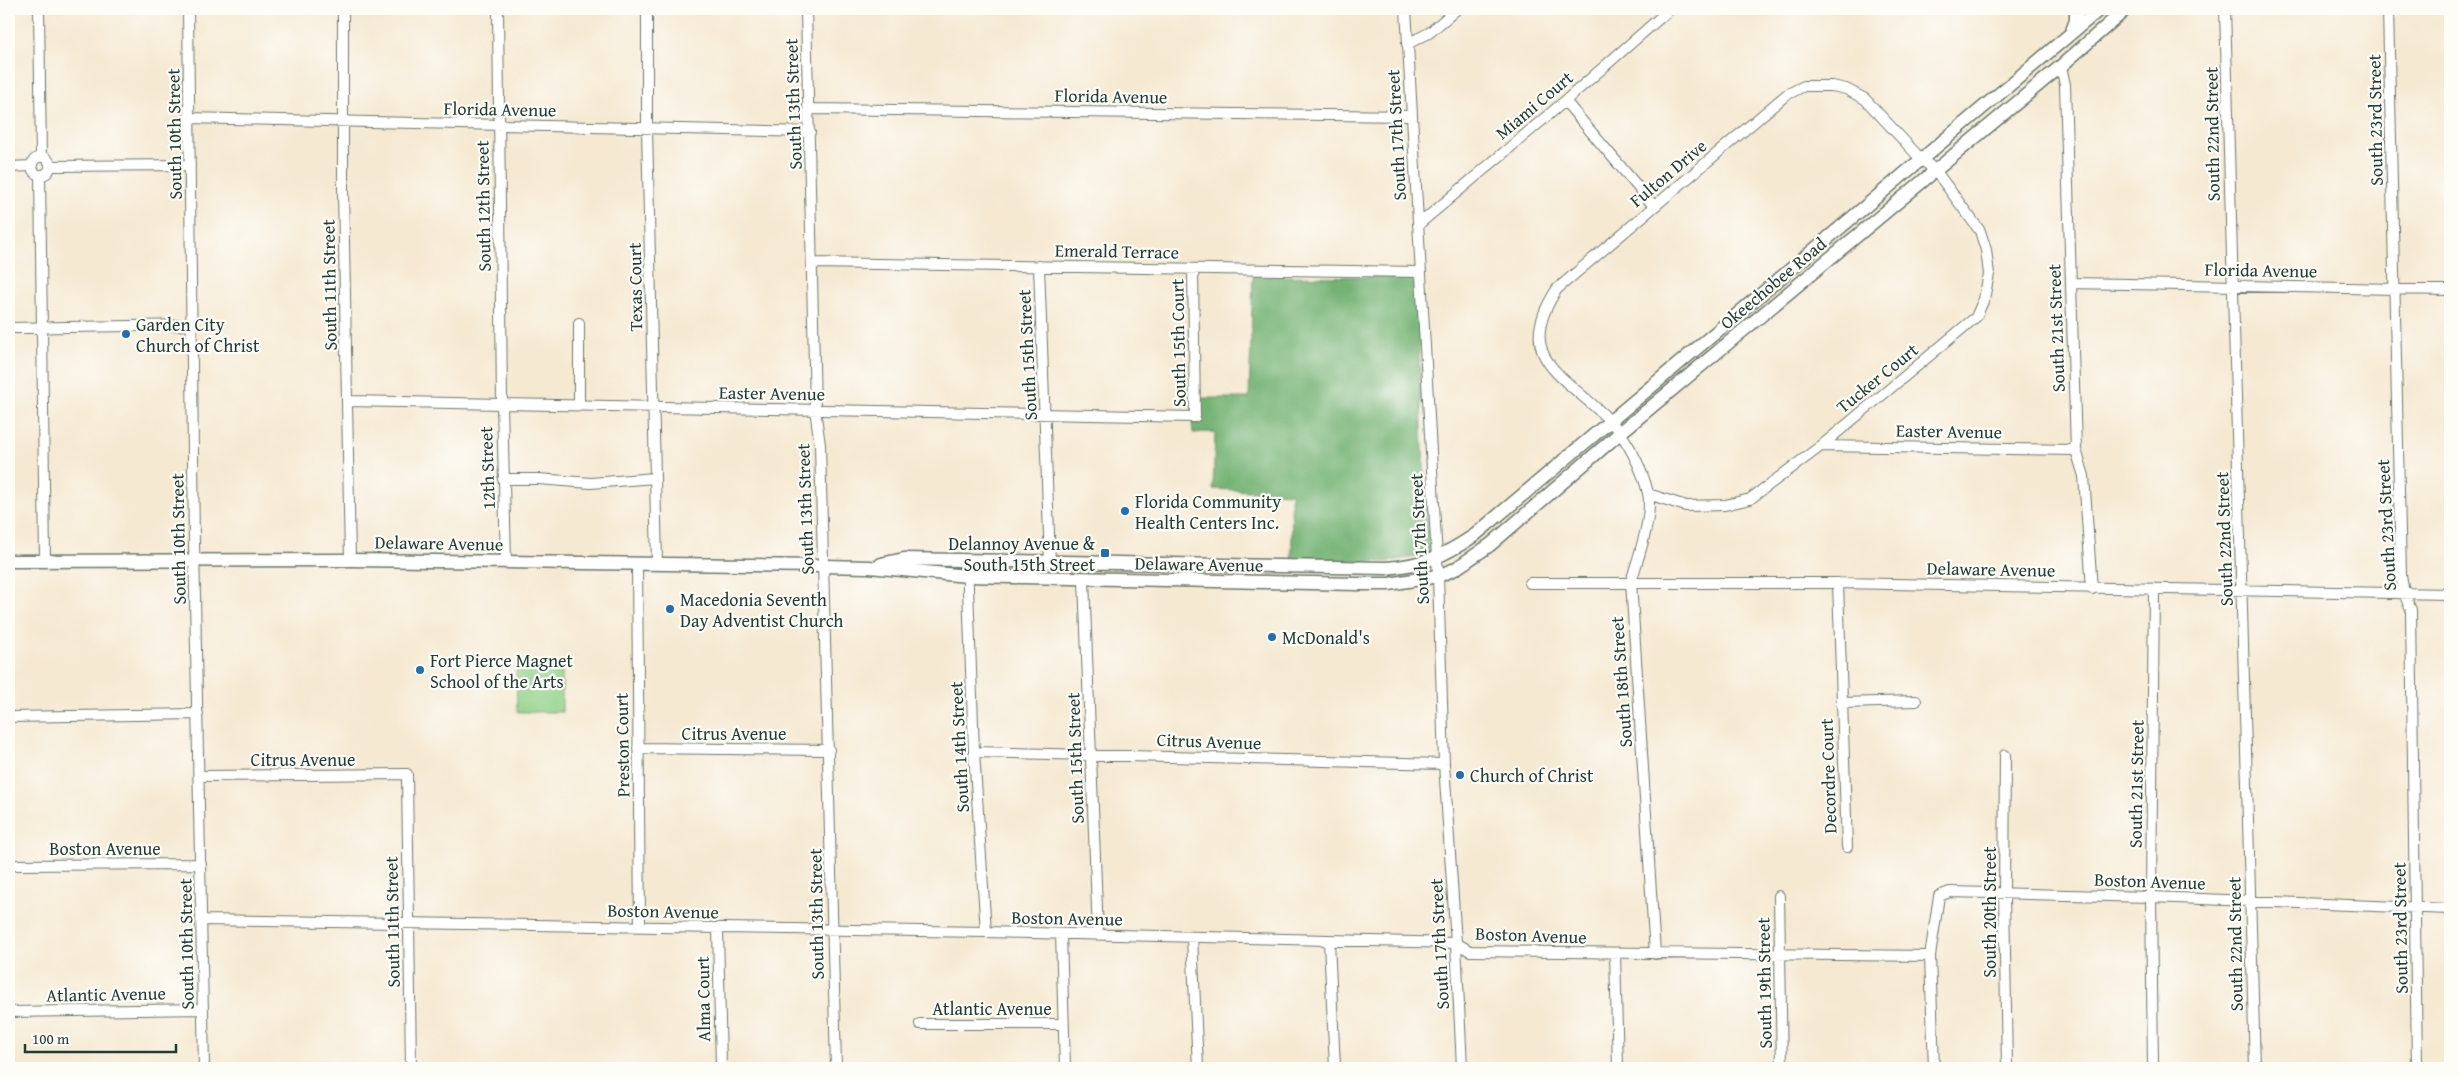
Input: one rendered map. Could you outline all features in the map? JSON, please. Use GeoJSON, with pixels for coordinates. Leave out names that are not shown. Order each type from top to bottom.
{"type":"FeatureCollection","features":[{"type":"Feature","properties":{"kind":"main road"},"geometry":{"type":"LineString","coordinates":[[2072,31],[2076,20],[2076,9]]}},
{"type":"Feature","properties":{"kind":"main road","name":"Okeechobee Road"},"geometry":{"type":"LineString","coordinates":[[1437,558],[1475,535],[1920,158],[2100,9]]}},
{"type":"Feature","properties":{"kind":"main road","name":"Okeechobee Road"},"geometry":{"type":"LineString","coordinates":[[1438,576],[1455,569],[1490,545],[1620,433],[2062,66],[2126,9]]}},
{"type":"Feature","properties":{"kind":"main road","name":"Delaware Avenue"},"geometry":{"type":"LineString","coordinates":[[868,567],[904,560],[968,560],[1386,568],[1419,564],[1437,558]]}},
{"type":"Feature","properties":{"kind":"main road","name":"Delaware Avenue"},"geometry":{"type":"LineString","coordinates":[[9,561],[195,559],[824,566],[868,567],[968,576],[1084,580],[1388,584],[1438,576]]}},
{"type":"Feature","properties":{"kind":"street"},"geometry":{"type":"LineString","coordinates":[[39,9],[41,157]]}},
{"type":"Feature","properties":{"kind":"street","name":"South 10th Street"},"geometry":{"type":"LineString","coordinates":[[188,9],[204,1068]]}},
{"type":"Feature","properties":{"kind":"street","name":"South 11th Street"},"geometry":{"type":"LineString","coordinates":[[343,9],[343,190],[350,560]]}},
{"type":"Feature","properties":{"kind":"street","name":"South 12th Street"},"geometry":{"type":"LineString","coordinates":[[498,9],[502,404]]}},
{"type":"Feature","properties":{"kind":"street","name":"Texas Court"},"geometry":{"type":"LineString","coordinates":[[647,9],[647,128],[657,564]]}},
{"type":"Feature","properties":{"kind":"street","name":"South 13th Street"},"geometry":{"type":"LineString","coordinates":[[806,9],[810,109],[815,409],[820,445],[824,566],[836,1068]]}},
{"type":"Feature","properties":{"kind":"street","name":"South 17th Street"},"geometry":{"type":"LineString","coordinates":[[1406,9],[1438,576],[1444,764],[1462,1068]]}},
{"type":"Feature","properties":{"kind":"street"},"geometry":{"type":"LineString","coordinates":[[1407,44],[1429,32],[1457,9]]}},
{"type":"Feature","properties":{"kind":"street","name":"Miami Court"},"geometry":{"type":"LineString","coordinates":[[1418,224],[1565,101],[1670,9]]}},
{"type":"Feature","properties":{"kind":"street","name":"South 22nd Street"},"geometry":{"type":"LineString","coordinates":[[2225,9],[2255,1068]]}},
{"type":"Feature","properties":{"kind":"street","name":"South 23rd Street"},"geometry":{"type":"LineString","coordinates":[[2388,9],[2401,576],[2404,594],[2410,610],[2418,1068]]}},
{"type":"Feature","properties":{"kind":"street","name":"South 21st Street"},"geometry":{"type":"LineString","coordinates":[[2062,66],[2065,85],[2076,450],[2084,476],[2092,588]]}},
{"type":"Feature","properties":{"kind":"street","name":"Fulton Drive"},"geometry":{"type":"LineString","coordinates":[[1609,420],[1554,370],[1540,347],[1539,329],[1544,308],[1557,288],[1786,95],[1804,86],[1832,86],[1865,99],[1920,158],[1935,170]]}},
{"type":"Feature","properties":{"kind":"street"},"geometry":{"type":"LineString","coordinates":[[1565,101],[1654,206]]}},
{"type":"Feature","properties":{"kind":"street","name":"Florida Avenue"},"geometry":{"type":"LineString","coordinates":[[810,109],[1412,116]]}},
{"type":"Feature","properties":{"kind":"street","name":"Florida Avenue"},"geometry":{"type":"LineString","coordinates":[[189,118],[810,132]]}},
{"type":"Feature","properties":{"kind":"street"},"geometry":{"type":"LineString","coordinates":[[41,157],[47,159],[50,166],[48,172],[40,175],[35,173],[32,166],[34,160],[41,157]]}},
{"type":"Feature","properties":{"kind":"street"},"geometry":{"type":"LineString","coordinates":[[50,166],[190,164]]}},
{"type":"Feature","properties":{"kind":"street"},"geometry":{"type":"LineString","coordinates":[[9,167],[32,166]]}},
{"type":"Feature","properties":{"kind":"street","name":"Tucker Court"},"geometry":{"type":"LineString","coordinates":[[1648,494],[1686,506],[1725,505],[1750,499],[1821,446],[1976,318],[1984,299],[1989,274],[1986,250],[1980,231],[1935,170]]}},
{"type":"Feature","properties":{"kind":"street"},"geometry":{"type":"LineString","coordinates":[[40,175],[45,560]]}},
{"type":"Feature","properties":{"kind":"street","name":"Emerald Terrace"},"geometry":{"type":"LineString","coordinates":[[812,263],[1420,272]]}},
{"type":"Feature","properties":{"kind":"street","name":"South 15th Street"},"geometry":{"type":"LineString","coordinates":[[1040,266],[1047,416],[1050,562]]}},
{"type":"Feature","properties":{"kind":"street","name":"South 15th Court"},"geometry":{"type":"LineString","coordinates":[[1193,269],[1195,417]]}},
{"type":"Feature","properties":{"kind":"street","name":"Florida Avenue"},"geometry":{"type":"LineString","coordinates":[[2071,283],[2450,290]]}},
{"type":"Feature","properties":{"kind":"street"},"geometry":{"type":"LineString","coordinates":[[579,323],[579,406]]}},
{"type":"Feature","properties":{"kind":"street"},"geometry":{"type":"LineString","coordinates":[[9,328],[193,325]]}},
{"type":"Feature","properties":{"kind":"street","name":"Easter Avenue"},"geometry":{"type":"LineString","coordinates":[[348,401],[815,409],[1047,416],[1195,417]]}},
{"type":"Feature","properties":{"kind":"street","name":"12th Street"},"geometry":{"type":"LineString","coordinates":[[502,404],[506,562]]}},
{"type":"Feature","properties":{"kind":"street","name":"South 18th Street"},"geometry":{"type":"LineString","coordinates":[[1609,420],[1620,433],[1635,460],[1648,494],[1646,534],[1631,582],[1655,954]]}},
{"type":"Feature","properties":{"kind":"street","name":"Easter Avenue"},"geometry":{"type":"LineString","coordinates":[[1821,446],[2076,450]]}},
{"type":"Feature","properties":{"kind":"street"},"geometry":{"type":"LineString","coordinates":[[503,479],[538,479],[592,483],[655,478]]}},
{"type":"Feature","properties":{"kind":"street","name":"South 14th Street"},"geometry":{"type":"LineString","coordinates":[[968,560],[974,752],[986,932]]}},
{"type":"Feature","properties":{"kind":"street","name":"Preston Court"},"geometry":{"type":"LineString","coordinates":[[637,564],[640,927]]}},
{"type":"Feature","properties":{"kind":"street","name":"South 15th Street"},"geometry":{"type":"LineString","coordinates":[[1084,580],[1098,934]]}},
{"type":"Feature","properties":{"kind":"street","name":"Delaware Avenue"},"geometry":{"type":"LineString","coordinates":[[1530,583],[1838,584],[2450,594]]}},
{"type":"Feature","properties":{"kind":"street","name":"Decordre Court"},"geometry":{"type":"LineString","coordinates":[[1838,584],[1847,847]]}},
{"type":"Feature","properties":{"kind":"street","name":"South 21st Street"},"geometry":{"type":"LineString","coordinates":[[2153,1068],[2151,897],[2154,589]]}},
{"type":"Feature","properties":{"kind":"street","name":"Decordre Court"},"geometry":{"type":"LineString","coordinates":[[1841,703],[1916,701]]}},
{"type":"Feature","properties":{"kind":"street"},"geometry":{"type":"LineString","coordinates":[[9,717],[198,714]]}},
{"type":"Feature","properties":{"kind":"street","name":"Citrus Avenue"},"geometry":{"type":"LineString","coordinates":[[638,748],[829,750]]}},
{"type":"Feature","properties":{"kind":"street","name":"Citrus Avenue"},"geometry":{"type":"LineString","coordinates":[[974,752],[1444,764]]}},
{"type":"Feature","properties":{"kind":"street","name":"South 20th Street"},"geometry":{"type":"LineString","coordinates":[[2005,755],[2004,894],[2008,1068]]}},
{"type":"Feature","properties":{"kind":"street","name":"South 11th Street"},"geometry":{"type":"LineString","coordinates":[[407,774],[412,1068]]}},
{"type":"Feature","properties":{"kind":"street","name":"Citrus Avenue"},"geometry":{"type":"LineString","coordinates":[[199,776],[407,774]]}},
{"type":"Feature","properties":{"kind":"street","name":"Boston Avenue"},"geometry":{"type":"LineString","coordinates":[[9,865],[201,864]]}},
{"type":"Feature","properties":{"kind":"street","name":"Boston Avenue"},"geometry":{"type":"LineString","coordinates":[[202,920],[1098,934],[1456,943],[1470,951],[1930,956],[1938,896],[1950,892],[2151,897],[2450,909]]}},
{"type":"Feature","properties":{"kind":"street","name":"South 19th Street"},"geometry":{"type":"LineString","coordinates":[[1779,896],[1782,1068]]}},
{"type":"Feature","properties":{"kind":"street","name":"Alma Court"},"geometry":{"type":"LineString","coordinates":[[718,929],[721,1068]]}},
{"type":"Feature","properties":{"kind":"street"},"geometry":{"type":"LineString","coordinates":[[1060,934],[1065,1068]]}},
{"type":"Feature","properties":{"kind":"street"},"geometry":{"type":"LineString","coordinates":[[1192,937],[1198,1068]]}},
{"type":"Feature","properties":{"kind":"street"},"geometry":{"type":"LineString","coordinates":[[1329,941],[1335,1068]]}},
{"type":"Feature","properties":{"kind":"street"},"geometry":{"type":"LineString","coordinates":[[1615,954],[1618,1068]]}},
{"type":"Feature","properties":{"kind":"street"},"geometry":{"type":"LineString","coordinates":[[1930,956],[1934,1068]]}},
{"type":"Feature","properties":{"kind":"street","name":"Atlantic Avenue"},"geometry":{"type":"LineString","coordinates":[[9,1012],[204,1009]]}},
{"type":"Feature","properties":{"kind":"street","name":"Atlantic Avenue"},"geometry":{"type":"LineString","coordinates":[[920,1024],[1064,1024]]}},
{"type":"Feature","properties":{"kind":"green space"},"geometry":{"type":"Polygon","coordinates":[[[1253,276],[1416,277],[1423,446],[1430,546],[1427,555],[1386,562],[1292,560],[1291,493],[1213,489],[1215,432],[1193,433],[1192,423],[1200,423],[1200,398],[1249,398],[1253,276]]]}},
{"type":"Feature","properties":{"kind":"green space"},"geometry":{"type":"Polygon","coordinates":[[[516,667],[562,667],[562,712],[517,712],[516,667]]]}},
{"type":"Feature","properties":{"kind":"place","name":"Garden City Church of Christ"},"geometry":{"type":"Point","coordinates":[126,334]}},
{"type":"Feature","properties":{"kind":"place","name":"Florida Community Health Centers Inc."},"geometry":{"type":"Point","coordinates":[1125,511]}},
{"type":"Feature","properties":{"kind":"place","name":"Delannoy Avenue & South 15th Street"},"geometry":{"type":"Point","coordinates":[1105,553]}},
{"type":"Feature","properties":{"kind":"place","name":"Macedonia Seventh Day Adventist Church"},"geometry":{"type":"Point","coordinates":[670,609]}},
{"type":"Feature","properties":{"kind":"place","name":"McDonald's"},"geometry":{"type":"Point","coordinates":[1272,637]}},
{"type":"Feature","properties":{"kind":"place","name":"Fort Pierce Magnet School of the Arts"},"geometry":{"type":"Point","coordinates":[420,670]}},
{"type":"Feature","properties":{"kind":"place","name":"Church of Christ"},"geometry":{"type":"Point","coordinates":[1460,775]}}]}
